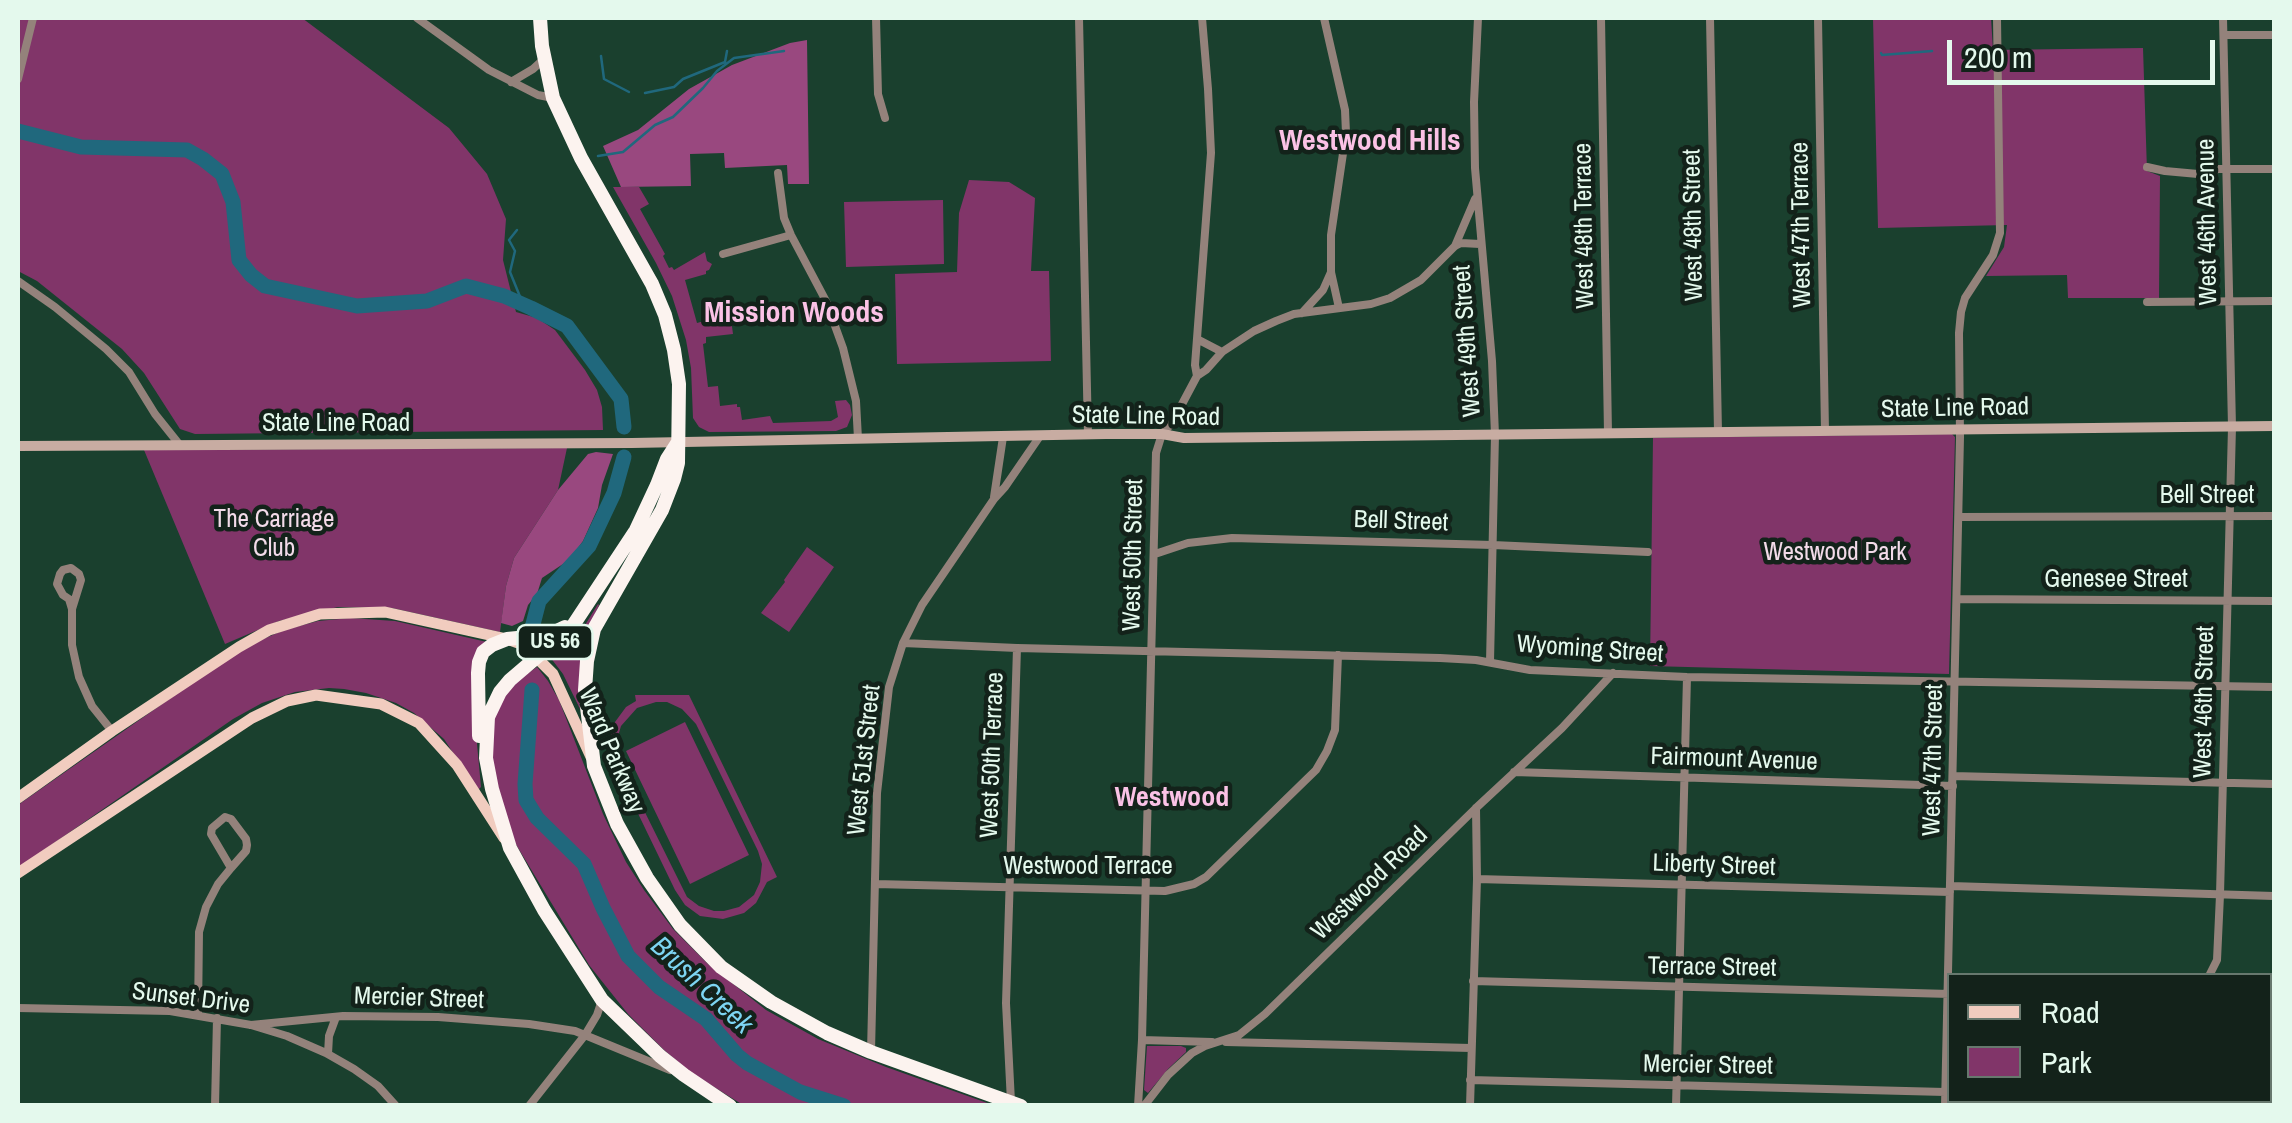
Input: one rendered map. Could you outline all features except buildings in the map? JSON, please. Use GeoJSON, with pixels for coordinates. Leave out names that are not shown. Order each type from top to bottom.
{"type":"FeatureCollection","features":[{"type":"Feature","properties":{"kind":"highway","name":"US 56"},"geometry":{"type":"LineString","coordinates":[[540,18],[553,98],[581,158],[652,284],[665,315],[679,384],[678,464],[662,510],[594,630],[586,690],[594,766]]}},
{"type":"Feature","properties":{"kind":"highway","name":"US 56"},"geometry":{"type":"LineString","coordinates":[[679,442],[667,459],[647,510],[572,628],[510,680],[492,706],[486,728],[486,758],[510,848],[544,910],[602,1000],[660,1056],[730,1106]]}},
{"type":"Feature","properties":{"kind":"highway"},"geometry":{"type":"LineString","coordinates":[[486,758],[478,726],[478,662],[487,648],[517,636],[548,635],[563,629],[575,617],[599,577],[614,564]]}},
{"type":"Feature","properties":{"kind":"highway","name":"Ward Parkway"},"geometry":{"type":"LineString","coordinates":[[594,766],[617,824],[647,878],[680,925],[722,967],[771,1002],[826,1033],[1016,1104]]}},
{"type":"Feature","properties":{"kind":"main road","name":"Ward Parkway"},"geometry":{"type":"LineString","coordinates":[[18,798],[112,731],[269,630],[320,614],[385,612],[524,646],[553,674],[594,766]]}},
{"type":"Feature","properties":{"kind":"main road"},"geometry":{"type":"LineString","coordinates":[[18,873],[252,718],[287,701],[316,695],[381,704],[419,723],[457,765],[510,848]]}},
{"type":"Feature","properties":{"kind":"street"},"geometry":{"type":"LineString","coordinates":[[18,79],[33,18]]}},
{"type":"Feature","properties":{"kind":"street"},"geometry":{"type":"LineString","coordinates":[[417,18],[489,70],[538,95],[553,98]]}},
{"type":"Feature","properties":{"kind":"street"},"geometry":{"type":"LineString","coordinates":[[876,18],[878,94],[885,118]]}},
{"type":"Feature","properties":{"kind":"street"},"geometry":{"type":"LineString","coordinates":[[1079,18],[1088,436]]}},
{"type":"Feature","properties":{"kind":"street","name":"West 50th Street"},"geometry":{"type":"LineString","coordinates":[[1141,1106],[1156,453],[1162,434],[1197,376],[1211,152],[1202,18]]}},
{"type":"Feature","properties":{"kind":"street"},"geometry":{"type":"LineString","coordinates":[[1324,18],[1345,110],[1343,152],[1333,210],[1331,272],[1339,308]]}},
{"type":"Feature","properties":{"kind":"street","name":"West 49th Street"},"geometry":{"type":"LineString","coordinates":[[1478,18],[1474,102],[1477,194],[1495,435],[1490,662]]}},
{"type":"Feature","properties":{"kind":"street","name":"West 48th Terrace"},"geometry":{"type":"LineString","coordinates":[[1601,18],[1608,434]]}},
{"type":"Feature","properties":{"kind":"street","name":"West 48th Street"},"geometry":{"type":"LineString","coordinates":[[1710,18],[1718,432]]}},
{"type":"Feature","properties":{"kind":"street","name":"West 47th Terrace"},"geometry":{"type":"LineString","coordinates":[[1818,18],[1825,431]]}},
{"type":"Feature","properties":{"kind":"street","name":"West 47th Street"},"geometry":{"type":"LineString","coordinates":[[1949,973],[1960,312],[1993,255],[2001,222],[1997,18]]}},
{"type":"Feature","properties":{"kind":"street","name":"West 46th Avenue"},"geometry":{"type":"LineString","coordinates":[[2223,18],[2232,427]]}},
{"type":"Feature","properties":{"kind":"street"},"geometry":{"type":"LineString","coordinates":[[2224,35],[2274,35]]}},
{"type":"Feature","properties":{"kind":"street"},"geometry":{"type":"LineString","coordinates":[[511,82],[544,58]]}},
{"type":"Feature","properties":{"kind":"street"},"geometry":{"type":"LineString","coordinates":[[2147,167],[2185,174],[2274,169]]}},
{"type":"Feature","properties":{"kind":"street"},"geometry":{"type":"LineString","coordinates":[[778,173],[784,218],[833,316],[854,392],[858,439]]}},
{"type":"Feature","properties":{"kind":"street"},"geometry":{"type":"LineString","coordinates":[[1197,376],[1222,352],[1254,331],[1294,314],[1371,304],[1410,287],[1455,246],[1477,194]]}},
{"type":"Feature","properties":{"kind":"street"},"geometry":{"type":"LineString","coordinates":[[723,254],[791,235]]}},
{"type":"Feature","properties":{"kind":"street"},"geometry":{"type":"LineString","coordinates":[[1455,246],[1480,244]]}},
{"type":"Feature","properties":{"kind":"street"},"geometry":{"type":"LineString","coordinates":[[1302,313],[1322,290],[1331,272]]}},
{"type":"Feature","properties":{"kind":"street"},"geometry":{"type":"LineString","coordinates":[[18,281],[67,317],[129,372],[178,444]]}},
{"type":"Feature","properties":{"kind":"street"},"geometry":{"type":"LineString","coordinates":[[2147,302],[2274,301]]}},
{"type":"Feature","properties":{"kind":"street"},"geometry":{"type":"LineString","coordinates":[[1197,339],[1222,352]]}},
{"type":"Feature","properties":{"kind":"street","name":"State Line Road"},"geometry":{"type":"LineString","coordinates":[[18,446],[2274,426]]}},
{"type":"Feature","properties":{"kind":"street","name":"West 46th Street"},"geometry":{"type":"LineString","coordinates":[[2210,973],[2217,960],[2220,894],[2232,427]]}},
{"type":"Feature","properties":{"kind":"street","name":"West 51st Street"},"geometry":{"type":"LineString","coordinates":[[871,1052],[877,793],[889,688],[922,605],[1040,436]]}},
{"type":"Feature","properties":{"kind":"street","name":"West 51st Street"},"geometry":{"type":"LineString","coordinates":[[994,499],[1004,437]]}},
{"type":"Feature","properties":{"kind":"street","name":"Bell Street"},"geometry":{"type":"LineString","coordinates":[[1959,516],[2274,516]]}},
{"type":"Feature","properties":{"kind":"street","name":"Bell Street"},"geometry":{"type":"LineString","coordinates":[[1155,554],[1188,543],[1232,538],[1648,552]]}},
{"type":"Feature","properties":{"kind":"street"},"geometry":{"type":"LineString","coordinates":[[72,610],[81,580],[76,570],[68,568],[60,574],[57,584],[72,610],[72,645],[78,677],[92,706],[112,731]]}},
{"type":"Feature","properties":{"kind":"street","name":"Genesee Street"},"geometry":{"type":"LineString","coordinates":[[1957,598],[2274,600]]}},
{"type":"Feature","properties":{"kind":"street","name":"Wyoming Street"},"geometry":{"type":"LineString","coordinates":[[904,643],[1440,658],[1530,670],[1687,677],[2274,687]]}},
{"type":"Feature","properties":{"kind":"street","name":"West 50th Terrace"},"geometry":{"type":"LineString","coordinates":[[1016,1104],[1006,1036],[1017,648]]}},
{"type":"Feature","properties":{"kind":"street","name":"Westwood Terrace"},"geometry":{"type":"LineString","coordinates":[[875,884],[1179,890],[1206,877],[1316,770],[1328,751],[1334,730],[1338,655]]}},
{"type":"Feature","properties":{"kind":"street","name":"Westwood Road"},"geometry":{"type":"LineString","coordinates":[[1141,1106],[1192,1053],[1239,1035],[1265,1014],[1562,728],[1612,673]]}},
{"type":"Feature","properties":{"kind":"street"},"geometry":{"type":"LineString","coordinates":[[1676,1106],[1687,677]]}},
{"type":"Feature","properties":{"kind":"street","name":"Fairmount Avenue"},"geometry":{"type":"LineString","coordinates":[[1514,772],[1953,786]]}},
{"type":"Feature","properties":{"kind":"street"},"geometry":{"type":"LineString","coordinates":[[1953,776],[2274,784]]}},
{"type":"Feature","properties":{"kind":"street"},"geometry":{"type":"LineString","coordinates":[[1470,1106],[1476,808]]}},
{"type":"Feature","properties":{"kind":"street"},"geometry":{"type":"LineString","coordinates":[[198,1015],[199,932],[218,884],[246,850],[246,839],[232,818],[225,817],[212,828],[211,834],[231,868]]}},
{"type":"Feature","properties":{"kind":"street","name":"Liberty Street"},"geometry":{"type":"LineString","coordinates":[[1476,879],[2274,896]]}},
{"type":"Feature","properties":{"kind":"street","name":"Terrace Street"},"geometry":{"type":"LineString","coordinates":[[1473,982],[1947,994]]}},
{"type":"Feature","properties":{"kind":"street"},"geometry":{"type":"LineString","coordinates":[[529,1106],[585,1036],[602,1000]]}},
{"type":"Feature","properties":{"kind":"street","name":"Sunset Drive"},"geometry":{"type":"LineString","coordinates":[[18,1008],[170,1011],[251,1025],[287,1036],[354,1068],[396,1106]]}},
{"type":"Feature","properties":{"kind":"street"},"geometry":{"type":"LineString","coordinates":[[328,1054],[336,1017]]}},
{"type":"Feature","properties":{"kind":"street","name":"Mercier Street"},"geometry":{"type":"LineString","coordinates":[[251,1025],[336,1017],[438,1017],[529,1024],[585,1036],[684,1075]]}},
{"type":"Feature","properties":{"kind":"street"},"geometry":{"type":"LineString","coordinates":[[215,1106],[218,1018]]}},
{"type":"Feature","properties":{"kind":"street"},"geometry":{"type":"LineString","coordinates":[[1142,1040],[1471,1048]]}},
{"type":"Feature","properties":{"kind":"street","name":"West 47th Street"},"geometry":{"type":"LineString","coordinates":[[1946,1098],[1947,1063]]}},
{"type":"Feature","properties":{"kind":"street","name":"Mercier Street"},"geometry":{"type":"LineString","coordinates":[[1470,1080],[1946,1098]]}},
{"type":"Feature","properties":{"kind":"street"},"geometry":{"type":"LineString","coordinates":[[2188,1103],[2274,1105]]}},
{"type":"Feature","properties":{"kind":"green space"},"geometry":{"type":"Polygon","coordinates":[[[18,18],[302,18],[449,128],[487,174],[506,219],[503,260],[516,312],[537,318],[555,330],[585,370],[597,390],[603,430],[195,434],[180,429],[144,373],[122,349],[37,281],[18,271],[18,18]]]}},
{"type":"Feature","properties":{"kind":"green space"},"geometry":{"type":"Polygon","coordinates":[[[1873,18],[1991,18],[1993,50],[2143,48],[2147,171],[2160,176],[2159,298],[2068,298],[2067,275],[1986,276],[2004,247],[2007,225],[1878,228],[1873,18]]]}},
{"type":"Feature","properties":{"kind":"green space"},"geometry":{"type":"Polygon","coordinates":[[[969,180],[1009,182],[1035,198],[1031,271],[1049,271],[1051,361],[897,364],[895,274],[957,272],[959,213],[969,180]]]}},
{"type":"Feature","properties":{"kind":"green space"},"geometry":{"type":"Polygon","coordinates":[[[613,187],[639,187],[649,204],[640,209],[669,268],[674,270],[705,252],[712,264],[706,274],[685,280],[697,323],[718,317],[720,322],[731,319],[733,334],[706,337],[703,344],[708,387],[718,386],[720,406],[737,404],[742,420],[770,416],[773,423],[831,421],[838,417],[835,401],[846,400],[852,415],[847,427],[836,431],[709,432],[699,427],[693,418],[686,340],[672,296],[613,187]]]}},
{"type":"Feature","properties":{"kind":"green space"},"geometry":{"type":"Polygon","coordinates":[[[943,200],[944,264],[846,267],[844,202],[943,200]]]}},
{"type":"Feature","properties":{"kind":"green space","name":"Westwood Park"},"geometry":{"type":"Polygon","coordinates":[[[1952,434],[1955,437],[1949,674],[1650,666],[1653,438],[1952,434]]]}},
{"type":"Feature","properties":{"kind":"green space","name":"The Carriage Club"},"geometry":{"type":"Polygon","coordinates":[[[567,448],[558,490],[514,558],[500,632],[392,608],[338,607],[279,621],[225,644],[144,450],[567,448]]]}},
{"type":"Feature","properties":{"kind":"green space"},"geometry":{"type":"Polygon","coordinates":[[[807,547],[834,567],[789,632],[761,613],[807,547]]]}},
{"type":"Feature","properties":{"kind":"green space"},"geometry":{"type":"Polygon","coordinates":[[[598,604],[589,628],[580,709],[550,657],[582,630],[598,604]]]}},
{"type":"Feature","properties":{"kind":"green space"},"geometry":{"type":"Polygon","coordinates":[[[318,621],[395,621],[487,642],[476,733],[479,789],[444,739],[396,703],[344,689],[295,692],[262,703],[233,719],[18,868],[18,805],[254,643],[318,621]]]}},
{"type":"Feature","properties":{"kind":"green space"},"geometry":{"type":"Polygon","coordinates":[[[537,667],[559,700],[626,862],[673,929],[708,964],[766,1010],[818,1039],[993,1105],[743,1105],[690,1072],[664,1050],[628,1014],[589,965],[512,838],[492,771],[494,712],[515,682],[537,667]]]}},
{"type":"Feature","properties":{"kind":"green space"},"geometry":{"type":"Polygon","coordinates":[[[635,695],[689,695],[777,877],[767,882],[756,903],[744,913],[723,919],[700,916],[685,905],[675,890],[611,753],[615,722],[636,701],[635,695]],[[667,702],[637,708],[621,726],[616,743],[620,762],[687,897],[714,911],[739,907],[754,895],[760,882],[762,864],[758,851],[696,724],[682,709],[667,702]]]}},
{"type":"Feature","properties":{"kind":"green space"},"geometry":{"type":"Polygon","coordinates":[[[685,722],[749,855],[690,884],[626,751],[685,722]]]}},
{"type":"Feature","properties":{"kind":"green space"},"geometry":{"type":"Polygon","coordinates":[[[1147,1046],[1186,1048],[1148,1093],[1144,1090],[1147,1046]]]}},
{"type":"Feature","properties":{"kind":"shaded area"},"geometry":{"type":"Polygon","coordinates":[[[807,40],[809,184],[788,184],[787,165],[725,168],[724,153],[690,154],[691,186],[621,187],[603,146],[638,130],[689,89],[732,65],[807,40]]]}},
{"type":"Feature","properties":{"kind":"shaded area"},"geometry":{"type":"Polygon","coordinates":[[[588,454],[613,454],[598,508],[583,541],[569,560],[542,578],[523,621],[512,626],[501,623],[514,558],[558,490],[588,454]]]}},
{"type":"Feature","properties":{"kind":"waterway"},"geometry":{"type":"LineString","coordinates":[[645,93],[674,87],[683,79],[725,62],[727,51]]}},
{"type":"Feature","properties":{"kind":"waterway"},"geometry":{"type":"LineString","coordinates":[[598,156],[623,152],[655,125],[673,117],[734,58],[784,51]]}},
{"type":"Feature","properties":{"kind":"waterway"},"geometry":{"type":"LineString","coordinates":[[1881,53],[1932,51]]}},
{"type":"Feature","properties":{"kind":"waterway"},"geometry":{"type":"LineString","coordinates":[[601,56],[604,79],[629,92]]}},
{"type":"Feature","properties":{"kind":"waterway","name":"Brush Creek"},"geometry":{"type":"LineString","coordinates":[[18,131],[81,147],[187,150],[203,159],[222,174],[233,202],[239,260],[265,286],[357,306],[427,301],[466,286],[531,308],[567,326],[621,399],[624,427]]}},
{"type":"Feature","properties":{"kind":"waterway"},"geometry":{"type":"LineString","coordinates":[[517,230],[509,240],[515,251],[510,272],[523,304]]}},
{"type":"Feature","properties":{"kind":"waterway","name":"Brush Creek"},"geometry":{"type":"LineString","coordinates":[[532,628],[539,601],[589,546],[614,493],[624,457]]}},
{"type":"Feature","properties":{"kind":"waterway","name":"Brush Creek"},"geometry":{"type":"LineString","coordinates":[[532,690],[526,800],[537,818],[584,864],[628,956],[659,987],[706,1019],[747,1063],[800,1092],[844,1106]]}},
{"type":"Feature","properties":{"kind":"district","name":"Westwood Hills"},"geometry":{"type":"Point","coordinates":[1370,142]}},
{"type":"Feature","properties":{"kind":"district","name":"Mission Woods"},"geometry":{"type":"Point","coordinates":[794,314]}},
{"type":"Feature","properties":{"kind":"district","name":"Westwood"},"geometry":{"type":"Point","coordinates":[1172,798]}}]}
